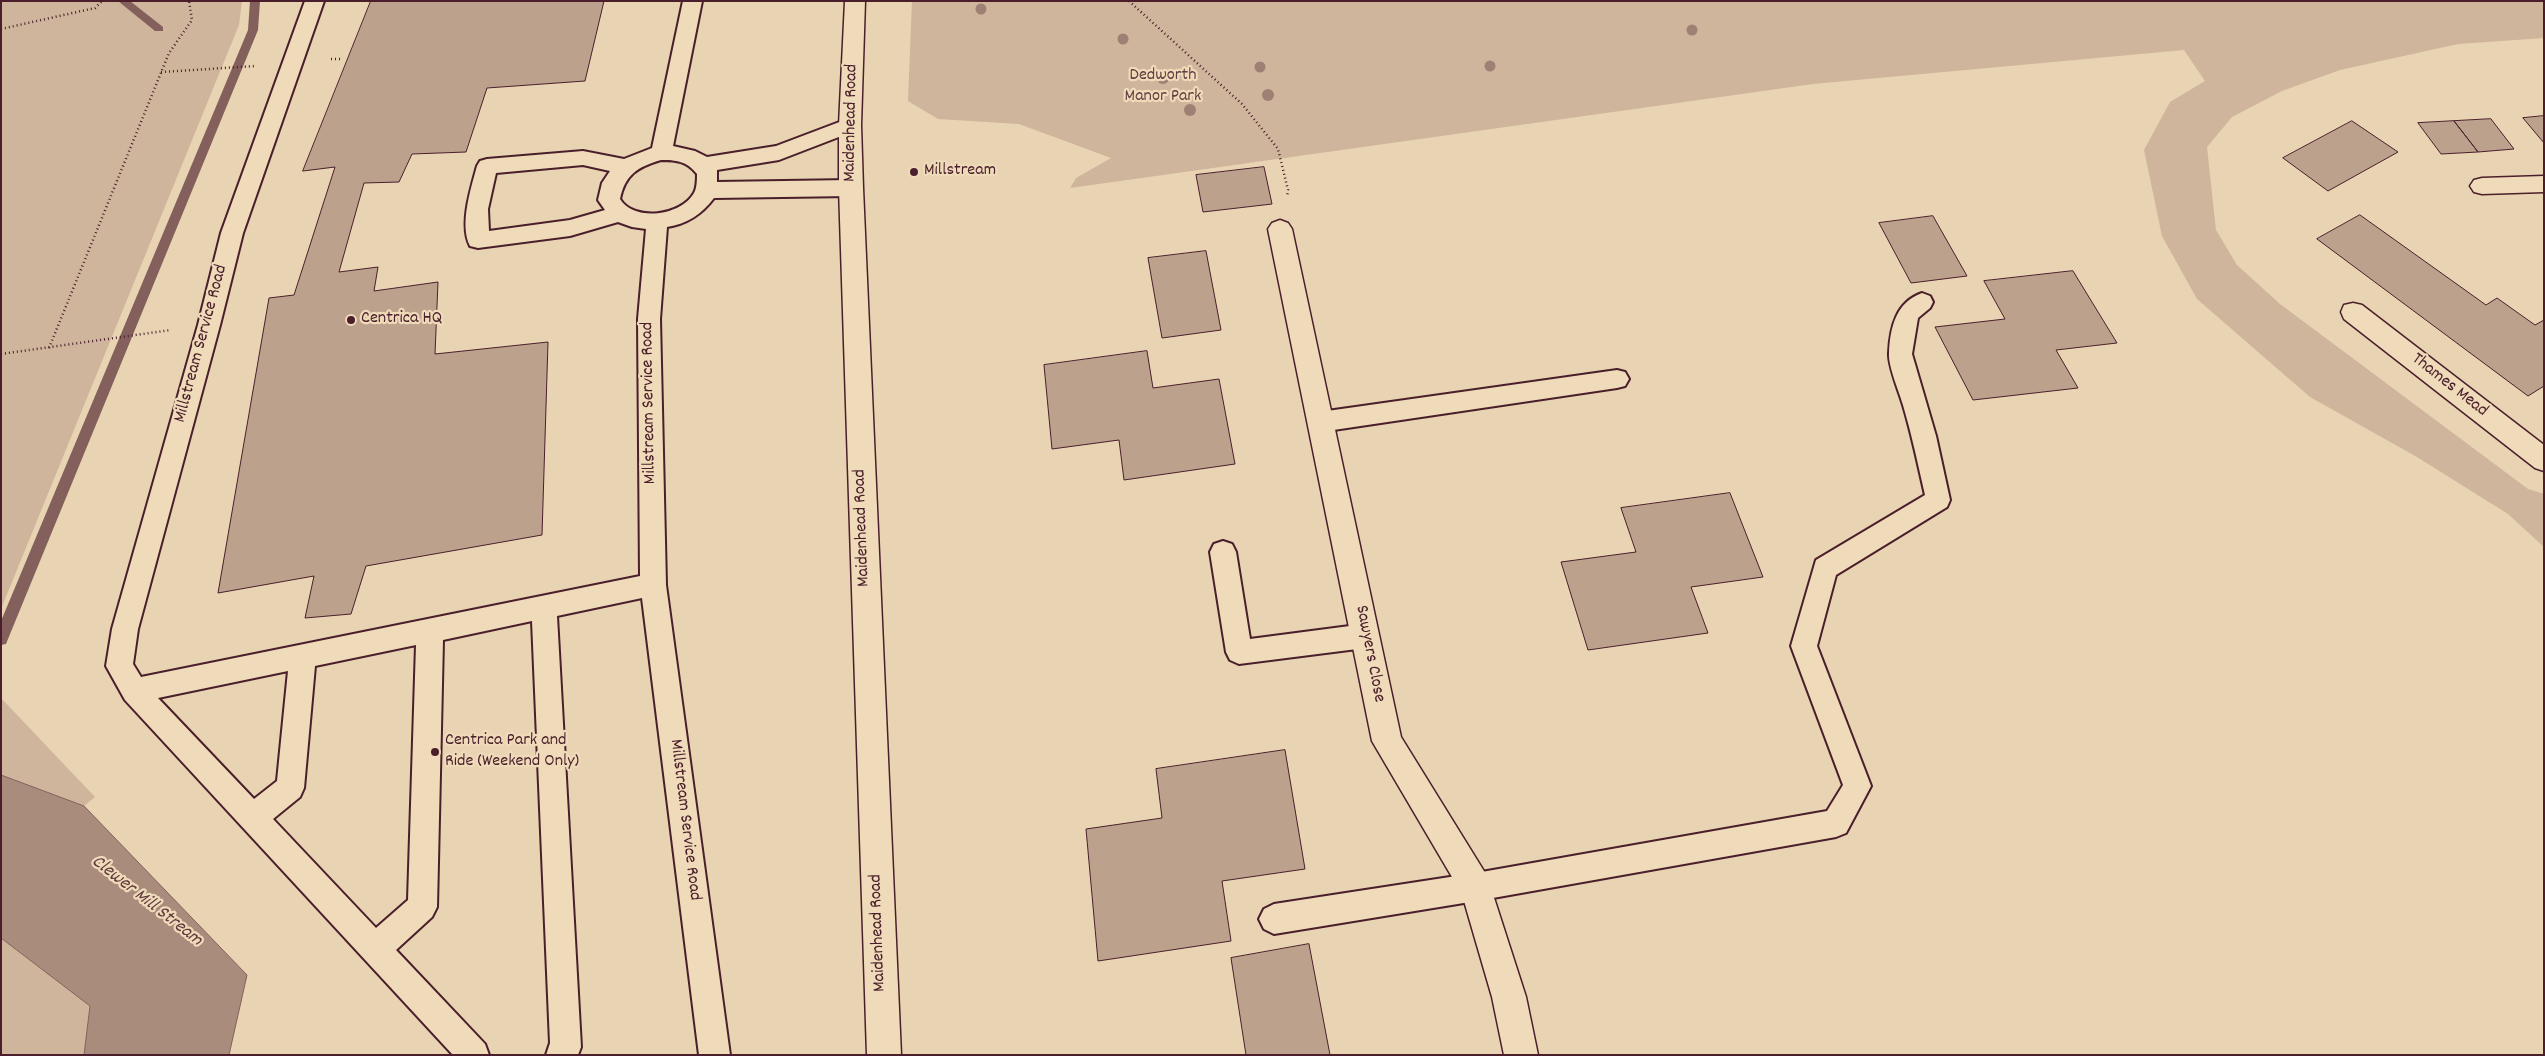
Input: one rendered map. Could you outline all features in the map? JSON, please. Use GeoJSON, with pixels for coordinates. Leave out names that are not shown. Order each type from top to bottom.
{"type":"FeatureCollection","features":[{"type":"Feature","properties":{"kind":"main road","name":"Maidenhead Road"},"geometry":{"type":"LineString","coordinates":[[855,1],[850,124],[851,188],[884,1055]]}},
{"type":"Feature","properties":{"kind":"main road"},"geometry":{"type":"LineString","coordinates":[[2482,186],[2544,184]]}},
{"type":"Feature","properties":{"kind":"main road","name":"Sawyers Close"},"geometry":{"type":"LineString","coordinates":[[1280,229],[1387,741],[1476,887],[1509,997],[1521,1055]]}},
{"type":"Feature","properties":{"kind":"main road","name":"Thames Mead"},"geometry":{"type":"LineString","coordinates":[[2353,312],[2544,460]]}},
{"type":"Feature","properties":{"kind":"lane","name":"Millstream Service Road"},"geometry":{"type":"LineString","coordinates":[[315,1],[232,233],[209,325],[125,629],[119,666],[134,690],[474,1055]]}},
{"type":"Feature","properties":{"kind":"lane"},"geometry":{"type":"LineString","coordinates":[[661,153],[693,1]]}},
{"type":"Feature","properties":{"kind":"lane"},"geometry":{"type":"LineString","coordinates":[[703,165],[779,153],[850,124]]}},
{"type":"Feature","properties":{"kind":"lane"},"geometry":{"type":"LineString","coordinates":[[661,153],[688,155],[703,165],[708,173],[707,190],[692,209],[680,216],[657,222],[640,223],[618,214],[612,206],[609,196],[611,186],[626,167],[661,153]]}},
{"type":"Feature","properties":{"kind":"lane"},"geometry":{"type":"LineString","coordinates":[[618,214],[570,228],[478,240],[477,209],[487,166],[583,158],[626,167]]}},
{"type":"Feature","properties":{"kind":"lane"},"geometry":{"type":"LineString","coordinates":[[707,190],[851,188]]}},
{"type":"Feature","properties":{"kind":"lane","name":"Millstream Service Road"},"geometry":{"type":"LineString","coordinates":[[657,222],[649,319],[653,585],[715,1055]]}},
{"type":"Feature","properties":{"kind":"lane"},"geometry":{"type":"LineString","coordinates":[[1274,919],[1476,887],[1836,823],[1857,786],[1804,646],[1825,568],[1938,500],[1924,436],[1900,354],[1907,314],[1922,302]]}},
{"type":"Feature","properties":{"kind":"lane"},"geometry":{"type":"LineString","coordinates":[[1320,422],[1617,380]]}},
{"type":"Feature","properties":{"kind":"lane"},"geometry":{"type":"LineString","coordinates":[[1223,552],[1239,652],[1365,636]]}},
{"type":"Feature","properties":{"kind":"lane"},"geometry":{"type":"LineString","coordinates":[[134,690],[653,585]]}},
{"type":"Feature","properties":{"kind":"lane"},"geometry":{"type":"LineString","coordinates":[[544,607],[566,1047],[561,1055]]}},
{"type":"Feature","properties":{"kind":"lane"},"geometry":{"type":"LineString","coordinates":[[375,948],[422,908],[430,630]]}},
{"type":"Feature","properties":{"kind":"lane"},"geometry":{"type":"LineString","coordinates":[[253,817],[290,788],[304,656]]}},
{"type":"Feature","properties":{"kind":"path"},"geometry":{"type":"LineString","coordinates":[[1,29],[95,8],[102,1]]}},
{"type":"Feature","properties":{"kind":"path"},"geometry":{"type":"LineString","coordinates":[[49,348],[169,53],[192,20],[189,1]]}},
{"type":"Feature","properties":{"kind":"path"},"geometry":{"type":"LineString","coordinates":[[1129,1],[1242,104],[1278,149],[1288,190],[1280,229]]}},
{"type":"Feature","properties":{"kind":"path"},"geometry":{"type":"LineString","coordinates":[[161,72],[239,67]]}},
{"type":"Feature","properties":{"kind":"path"},"geometry":{"type":"LineString","coordinates":[[1,354],[139,335]]}},
{"type":"Feature","properties":{"kind":"green space"},"geometry":{"type":"Polygon","coordinates":[[[1,1],[242,1],[239,25],[1,609],[1,1]]]}},
{"type":"Feature","properties":{"kind":"green space","name":"Dedworth Manor Park"},"geometry":{"type":"Polygon","coordinates":[[[912,1],[2544,1],[2544,38],[2458,44],[2340,70],[2282,91],[2232,117],[2207,147],[2216,230],[2237,265],[2280,304],[2528,489],[2544,494],[2544,547],[2508,514],[2417,457],[2310,397],[2197,299],[2162,236],[2144,150],[2170,102],[2205,81],[2184,50],[1813,84],[1070,188],[1076,178],[1111,158],[1019,124],[938,119],[908,101],[912,1]]]}},
{"type":"Feature","properties":{"kind":"green space"},"geometry":{"type":"Polygon","coordinates":[[[1,698],[95,797],[84,806],[1,775],[1,698]]]}},
{"type":"Feature","properties":{"kind":"green space"},"geometry":{"type":"Polygon","coordinates":[[[1,938],[90,1006],[84,1055],[1,1055],[1,938]]]}},
{"type":"Feature","properties":{"kind":"water","name":"Clewer Mill Stream"},"geometry":{"type":"Polygon","coordinates":[[[1,775],[84,806],[247,975],[229,1055],[84,1055],[90,1006],[1,938],[1,775]]]}},
{"type":"Feature","properties":{"kind":"building","name":"Centrica HQ"},"geometry":{"type":"Polygon","coordinates":[[[371,1],[604,1],[585,81],[487,88],[466,152],[412,154],[399,182],[364,183],[339,272],[378,267],[374,291],[438,282],[435,354],[548,342],[542,535],[366,566],[351,614],[305,618],[314,576],[218,593],[269,298],[294,295],[335,167],[303,171],[371,1]]]}},
{"type":"Feature","properties":{"kind":"building"},"geometry":{"type":"Polygon","coordinates":[[[2544,116],[2544,143],[2523,118],[2544,116]]]}},
{"type":"Feature","properties":{"kind":"building"},"geometry":{"type":"Polygon","coordinates":[[[2491,119],[2514,149],[2478,152],[2454,121],[2491,119]]]}},
{"type":"Feature","properties":{"kind":"building"},"geometry":{"type":"Polygon","coordinates":[[[2352,121],[2398,152],[2328,191],[2283,158],[2352,121]]]}},
{"type":"Feature","properties":{"kind":"building"},"geometry":{"type":"Polygon","coordinates":[[[2454,121],[2478,152],[2441,154],[2418,123],[2454,121]]]}},
{"type":"Feature","properties":{"kind":"building"},"geometry":{"type":"Polygon","coordinates":[[[1264,167],[1272,204],[1203,212],[1196,175],[1264,167]]]}},
{"type":"Feature","properties":{"kind":"building"},"geometry":{"type":"Polygon","coordinates":[[[2360,215],[2486,305],[2497,298],[2535,325],[2544,320],[2544,386],[2528,396],[2317,239],[2360,215]]]}},
{"type":"Feature","properties":{"kind":"building"},"geometry":{"type":"Polygon","coordinates":[[[1933,216],[1967,276],[1911,283],[1879,223],[1933,216]]]}},
{"type":"Feature","properties":{"kind":"building"},"geometry":{"type":"Polygon","coordinates":[[[1206,251],[1221,330],[1162,338],[1148,258],[1206,251]]]}},
{"type":"Feature","properties":{"kind":"building"},"geometry":{"type":"Polygon","coordinates":[[[2073,271],[2117,343],[2056,350],[2078,388],[1973,400],[1935,327],[2005,319],[1984,281],[2073,271]]]}},
{"type":"Feature","properties":{"kind":"building"},"geometry":{"type":"Polygon","coordinates":[[[1147,351],[1153,388],[1219,379],[1235,464],[1124,480],[1119,440],[1052,449],[1044,365],[1147,351]]]}},
{"type":"Feature","properties":{"kind":"building"},"geometry":{"type":"Polygon","coordinates":[[[1730,493],[1763,577],[1691,587],[1708,633],[1588,650],[1561,562],[1636,552],[1621,508],[1730,493]]]}},
{"type":"Feature","properties":{"kind":"building"},"geometry":{"type":"Polygon","coordinates":[[[1285,750],[1305,869],[1222,881],[1231,941],[1098,961],[1086,829],[1162,818],[1156,769],[1285,750]]]}},
{"type":"Feature","properties":{"kind":"building"},"geometry":{"type":"Polygon","coordinates":[[[1309,944],[1330,1055],[1246,1055],[1231,958],[1309,944]]]}},
{"type":"Feature","properties":{"kind":"waterway"},"geometry":{"type":"LineString","coordinates":[[123,1],[159,29]]}},
{"type":"Feature","properties":{"kind":"waterway"},"geometry":{"type":"LineString","coordinates":[[1,639],[253,30],[255,1]]}},
{"type":"Feature","properties":{"kind":"place","name":"Millstream"},"geometry":{"type":"Point","coordinates":[914,172]}},
{"type":"Feature","properties":{"kind":"place","name":"Centrica HQ"},"geometry":{"type":"Point","coordinates":[351,320]}},
{"type":"Feature","properties":{"kind":"place","name":"Centrica Park and Ride (Weekend Only)"},"geometry":{"type":"Point","coordinates":[435,752]}}]}
